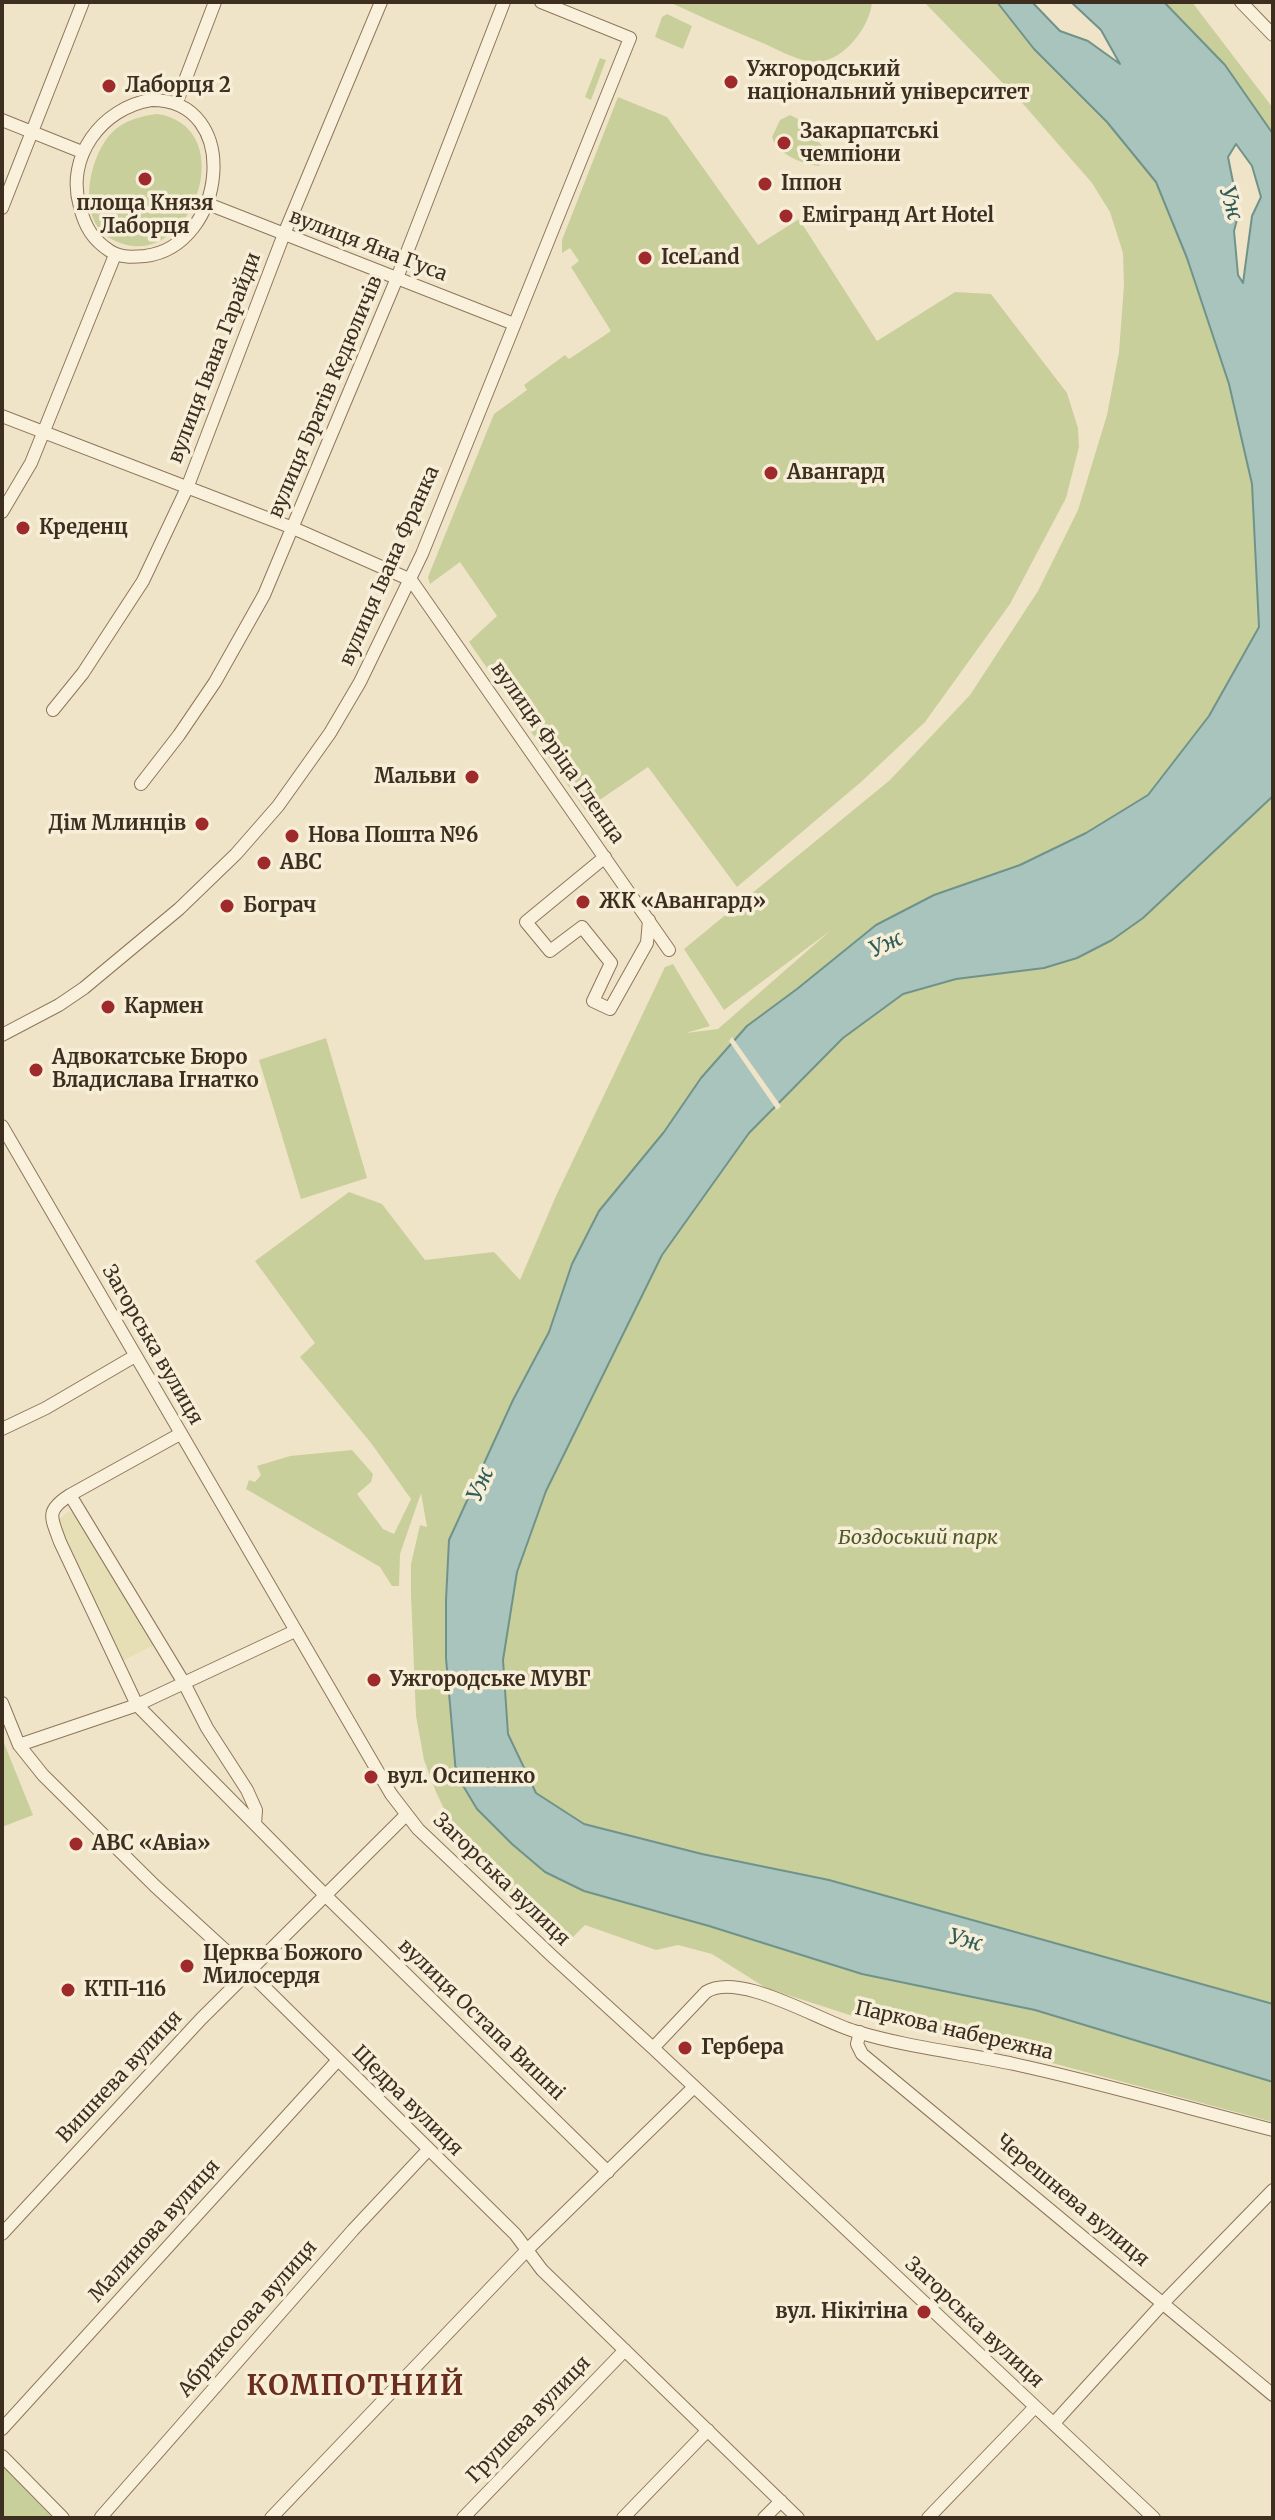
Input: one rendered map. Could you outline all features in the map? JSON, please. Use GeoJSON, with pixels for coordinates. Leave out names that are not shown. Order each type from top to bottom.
{"type":"FeatureCollection","features":[{"type":"Feature","properties":{"kind":"street"},"geometry":{"type":"LineString","coordinates":[[2,208],[83,2]]}},
{"type":"Feature","properties":{"kind":"street"},"geometry":{"type":"LineString","coordinates":[[176,104],[215,2]]}},
{"type":"Feature","properties":{"kind":"street","name":"вулиця Івана Гарайди"},"geometry":{"type":"LineString","coordinates":[[53,710],[83,673],[143,581],[187,488],[284,234],[381,2]]}},
{"type":"Feature","properties":{"kind":"street","name":"вулиця Братів Кедюличів"},"geometry":{"type":"LineString","coordinates":[[141,784],[215,682],[264,595],[397,278],[504,2]]}},
{"type":"Feature","properties":{"kind":"street","name":"вулиця Івана Франка"},"geometry":{"type":"LineString","coordinates":[[2,1035],[59,1005],[116,963],[236,854],[278,806],[330,733],[360,682],[411,580],[630,38],[541,2]]}},
{"type":"Feature","properties":{"kind":"street"},"geometry":{"type":"LineString","coordinates":[[1241,2],[1273,35]]}},
{"type":"Feature","properties":{"kind":"street"},"geometry":{"type":"LineString","coordinates":[[151,100],[176,104],[188,109],[207,136],[214,157],[208,204],[186,235],[163,252],[130,257],[115,255],[90,234],[83,219],[77,198],[78,166],[82,152],[96,132],[121,109],[151,100]]}},
{"type":"Feature","properties":{"kind":"street"},"geometry":{"type":"LineString","coordinates":[[2,120],[82,152]]}},
{"type":"Feature","properties":{"kind":"street","name":"вулиця Яна Гуса"},"geometry":{"type":"LineString","coordinates":[[208,204],[514,324]]}},
{"type":"Feature","properties":{"kind":"street"},"geometry":{"type":"LineString","coordinates":[[2,512],[31,463],[115,255]]}},
{"type":"Feature","properties":{"kind":"street"},"geometry":{"type":"LineString","coordinates":[[2,416],[293,528],[411,580]]}},
{"type":"Feature","properties":{"kind":"street","name":"вулиця Фріца Гленца"},"geometry":{"type":"LineString","coordinates":[[411,580],[669,950]]}},
{"type":"Feature","properties":{"kind":"street"},"geometry":{"type":"LineString","coordinates":[[605,857],[526,922],[550,951],[582,927],[611,963],[593,1001],[610,1009],[647,943],[649,920]]}},
{"type":"Feature","properties":{"kind":"street","name":"Загорська вулиця"},"geometry":{"type":"LineString","coordinates":[[2,1126],[295,1631],[406,1815],[540,1946],[1154,2518]]}},
{"type":"Feature","properties":{"kind":"street"},"geometry":{"type":"LineString","coordinates":[[2,1429],[46,1408],[135,1356]]}},
{"type":"Feature","properties":{"kind":"street"},"geometry":{"type":"LineString","coordinates":[[137,1705],[52,1520],[52,1511],[56,1504],[70,1495],[180,1434]]}},
{"type":"Feature","properties":{"kind":"street"},"geometry":{"type":"LineString","coordinates":[[70,1495],[184,1683],[207,1728],[247,1790],[256,1810],[255,1824]]}},
{"type":"Feature","properties":{"kind":"street"},"geometry":{"type":"LineString","coordinates":[[19,1745],[137,1705],[295,1631]]}},
{"type":"Feature","properties":{"kind":"street","name":"Щедра вулиця"},"geometry":{"type":"LineString","coordinates":[[2,1703],[19,1745],[43,1775],[250,1973],[515,2234],[542,2270],[798,2518]]}},
{"type":"Feature","properties":{"kind":"street","name":"вулиця Остапа Вишні"},"geometry":{"type":"LineString","coordinates":[[137,1705],[326,1896],[608,2172]]}},
{"type":"Feature","properties":{"kind":"street","name":"Вишнева вулиця"},"geometry":{"type":"LineString","coordinates":[[2,2234],[201,2019],[406,1815]]}},
{"type":"Feature","properties":{"kind":"street","name":"Паркова набережна"},"geometry":{"type":"LineString","coordinates":[[653,2048],[706,1992],[724,1985],[758,1992],[860,2032],[1017,2065],[1273,2130]]}},
{"type":"Feature","properties":{"kind":"street","name":"Черешнева вулиця"},"geometry":{"type":"LineString","coordinates":[[860,2032],[857,2044],[862,2054],[1273,2395]]}},
{"type":"Feature","properties":{"kind":"street","name":"Малинова вулиця"},"geometry":{"type":"LineString","coordinates":[[2,2429],[338,2060]]}},
{"type":"Feature","properties":{"kind":"street"},"geometry":{"type":"LineString","coordinates":[[271,2518],[527,2250],[694,2087]]}},
{"type":"Feature","properties":{"kind":"street","name":"Абрикосова вулиця"},"geometry":{"type":"LineString","coordinates":[[101,2517],[353,2230],[428,2150]]}},
{"type":"Feature","properties":{"kind":"street"},"geometry":{"type":"LineString","coordinates":[[1054,2423],[1164,2302],[1273,2190]]}},
{"type":"Feature","properties":{"kind":"street","name":"Грушева вулиця"},"geometry":{"type":"LineString","coordinates":[[463,2518],[625,2350]]}},
{"type":"Feature","properties":{"kind":"street"},"geometry":{"type":"LineString","coordinates":[[928,2518],[1035,2407]]}},
{"type":"Feature","properties":{"kind":"street"},"geometry":{"type":"LineString","coordinates":[[623,2518],[708,2430]]}},
{"type":"Feature","properties":{"kind":"street"},"geometry":{"type":"LineString","coordinates":[[2,2456],[63,2518]]}},
{"type":"Feature","properties":{"kind":"street"},"geometry":{"type":"LineString","coordinates":[[764,2518],[781,2501]]}},
{"type":"Feature","properties":{"kind":"shaded area"},"geometry":{"type":"Polygon","coordinates":[[[69,1511],[76,1516],[154,1645],[124,1660],[69,1554],[60,1530],[60,1519],[69,1511]]]}},
{"type":"Feature","properties":{"kind":"green space"},"geometry":{"type":"Polygon","coordinates":[[[669,2],[872,2],[867,21],[854,40],[838,55],[818,62],[791,56],[669,2]]]}},
{"type":"Feature","properties":{"kind":"green space"},"geometry":{"type":"Polygon","coordinates":[[[924,2],[997,2],[1034,49],[1107,122],[1156,182],[1187,258],[1229,384],[1252,484],[1259,627],[1209,716],[1148,795],[1086,833],[1020,865],[934,895],[876,925],[747,1026],[701,1078],[572,1264],[549,1332],[513,1400],[449,1540],[446,1658],[451,1724],[477,1809],[545,1872],[584,1891],[862,1974],[1035,2010],[1273,2082],[1273,2122],[1022,2055],[862,2019],[766,1988],[712,1954],[678,1945],[656,1950],[585,1925],[565,1945],[459,1850],[455,1832],[424,1760],[416,1716],[411,1594],[411,1564],[420,1525],[427,1527],[421,1493],[400,1554],[399,1586],[392,1586],[380,1567],[246,1489],[249,1480],[255,1482],[261,1475],[257,1466],[290,1456],[352,1450],[373,1474],[371,1482],[357,1494],[383,1529],[394,1534],[411,1499],[371,1443],[300,1357],[315,1343],[255,1261],[349,1192],[382,1204],[425,1260],[494,1252],[520,1280],[556,1196],[665,967],[673,964],[710,1026],[686,1033],[718,1029],[830,931],[724,1010],[684,949],[890,780],[970,695],[1038,591],[1078,510],[1107,415],[1119,352],[1123,253],[1110,212],[1092,183],[1024,105],[924,2]]]}},
{"type":"Feature","properties":{"kind":"green space"},"geometry":{"type":"Polygon","coordinates":[[[1164,2],[1192,2],[1273,108],[1273,134],[1225,65],[1164,2]]]}},
{"type":"Feature","properties":{"kind":"green space"},"geometry":{"type":"Polygon","coordinates":[[[667,14],[692,26],[683,49],[655,37],[662,17],[667,14]]]}},
{"type":"Feature","properties":{"kind":"green space"},"geometry":{"type":"Polygon","coordinates":[[[600,58],[606,60],[591,100],[585,97],[600,58]]]}},
{"type":"Feature","properties":{"kind":"green space","name":"Авангард"},"geometry":{"type":"Polygon","coordinates":[[[618,97],[667,117],[758,245],[799,219],[877,341],[955,292],[991,294],[1067,393],[1078,428],[1079,447],[1066,498],[1010,604],[925,722],[861,782],[737,887],[648,767],[585,810],[469,642],[497,616],[460,562],[430,584],[428,577],[494,414],[527,390],[524,385],[565,355],[569,359],[611,331],[571,267],[579,261],[570,248],[562,253],[562,240],[618,97]]]}},
{"type":"Feature","properties":{"kind":"green space"},"geometry":{"type":"Polygon","coordinates":[[[157,114],[184,125],[198,146],[202,172],[196,199],[182,223],[161,240],[136,246],[108,237],[98,227],[89,198],[90,182],[100,151],[117,128],[136,118],[157,114]]]}},
{"type":"Feature","properties":{"kind":"green space"},"geometry":{"type":"Polygon","coordinates":[[[790,115],[798,119],[825,149],[819,166],[791,157],[775,143],[772,137],[780,120],[790,115]]]}},
{"type":"Feature","properties":{"kind":"green space","name":"Боздоський парк"},"geometry":{"type":"Polygon","coordinates":[[[1273,796],[1273,2004],[829,1880],[702,1854],[585,1824],[536,1793],[508,1734],[503,1660],[517,1572],[546,1491],[662,1255],[749,1133],[843,1038],[903,994],[956,979],[1044,968],[1112,940],[1143,918],[1273,796]]]}},
{"type":"Feature","properties":{"kind":"green space"},"geometry":{"type":"Polygon","coordinates":[[[326,1038],[367,1178],[301,1199],[259,1060],[326,1038]]]}},
{"type":"Feature","properties":{"kind":"green space"},"geometry":{"type":"Polygon","coordinates":[[[2,1738],[33,1815],[2,1827],[2,1738]]]}},
{"type":"Feature","properties":{"kind":"green space"},"geometry":{"type":"Polygon","coordinates":[[[2,2465],[53,2518],[2,2518],[2,2465]]]}},
{"type":"Feature","properties":{"kind":"water","name":"Уж"},"geometry":{"type":"Polygon","coordinates":[[[997,2],[1032,2],[1060,31],[1088,41],[1120,64],[1101,30],[1071,2],[1164,2],[1225,65],[1273,134],[1273,796],[1143,918],[1112,940],[1077,958],[1044,968],[956,979],[903,994],[843,1038],[749,1133],[662,1255],[546,1491],[517,1572],[503,1660],[508,1734],[536,1793],[584,1824],[702,1854],[829,1880],[1273,2004],[1273,2082],[1035,2010],[862,1974],[584,1891],[545,1872],[512,1844],[477,1809],[456,1774],[446,1658],[449,1540],[513,1400],[549,1332],[572,1264],[599,1211],[664,1132],[701,1078],[747,1026],[876,925],[934,895],[1020,865],[1086,833],[1148,795],[1209,716],[1259,627],[1252,484],[1229,384],[1187,258],[1156,182],[1107,122],[1034,49],[997,2]],[[1236,144],[1228,157],[1239,212],[1234,231],[1238,275],[1243,283],[1252,216],[1261,197],[1252,166],[1236,144]]]}},
{"type":"Feature","properties":{"kind":"pier"},"geometry":{"type":"Polygon","coordinates":[[[732,1037],[781,1106],[777,1110],[729,1041],[732,1037]]]}},
{"type":"Feature","properties":{"kind":"place","name":"Ужгородський національний університет"},"geometry":{"type":"Point","coordinates":[731,82]}},
{"type":"Feature","properties":{"kind":"place","name":"Лаборця 2"},"geometry":{"type":"Point","coordinates":[109,86]}},
{"type":"Feature","properties":{"kind":"place","name":"Закарпатські чемпіони"},"geometry":{"type":"Point","coordinates":[784,143]}},
{"type":"Feature","properties":{"kind":"place","name":"площа Князя Лаборця"},"geometry":{"type":"Point","coordinates":[145,179]}},
{"type":"Feature","properties":{"kind":"place","name":"Іппон"},"geometry":{"type":"Point","coordinates":[765,184]}},
{"type":"Feature","properties":{"kind":"place","name":"Емігранд Art Hotel"},"geometry":{"type":"Point","coordinates":[786,216]}},
{"type":"Feature","properties":{"kind":"place","name":"IceLand"},"geometry":{"type":"Point","coordinates":[645,258]}},
{"type":"Feature","properties":{"kind":"place","name":"Авангард"},"geometry":{"type":"Point","coordinates":[771,473]}},
{"type":"Feature","properties":{"kind":"place","name":"Креденц"},"geometry":{"type":"Point","coordinates":[23,528]}},
{"type":"Feature","properties":{"kind":"place","name":"Мальви"},"geometry":{"type":"Point","coordinates":[472,777]}},
{"type":"Feature","properties":{"kind":"place","name":"Дім Млинців"},"geometry":{"type":"Point","coordinates":[202,824]}},
{"type":"Feature","properties":{"kind":"place","name":"Нова Пошта №6"},"geometry":{"type":"Point","coordinates":[292,836]}},
{"type":"Feature","properties":{"kind":"place","name":"ABC"},"geometry":{"type":"Point","coordinates":[264,863]}},
{"type":"Feature","properties":{"kind":"place","name":"ЖК «Авангард»"},"geometry":{"type":"Point","coordinates":[583,902]}},
{"type":"Feature","properties":{"kind":"place","name":"Бограч"},"geometry":{"type":"Point","coordinates":[227,906]}},
{"type":"Feature","properties":{"kind":"place","name":"Кармен"},"geometry":{"type":"Point","coordinates":[108,1007]}},
{"type":"Feature","properties":{"kind":"place","name":"Адвокатське Бюро Владислава Ігнатко"},"geometry":{"type":"Point","coordinates":[36,1070]}},
{"type":"Feature","properties":{"kind":"place","name":"Ужгородське МУВГ"},"geometry":{"type":"Point","coordinates":[374,1680]}},
{"type":"Feature","properties":{"kind":"place","name":"вул. Осипенко"},"geometry":{"type":"Point","coordinates":[371,1777]}},
{"type":"Feature","properties":{"kind":"place","name":"ABC «Авіа»"},"geometry":{"type":"Point","coordinates":[76,1844]}},
{"type":"Feature","properties":{"kind":"place","name":"Церква Божого Милосердя"},"geometry":{"type":"Point","coordinates":[187,1966]}},
{"type":"Feature","properties":{"kind":"place","name":"КТП-116"},"geometry":{"type":"Point","coordinates":[68,1990]}},
{"type":"Feature","properties":{"kind":"place","name":"Гербера"},"geometry":{"type":"Point","coordinates":[685,2048]}},
{"type":"Feature","properties":{"kind":"place","name":"вул. Нікітіна"},"geometry":{"type":"Point","coordinates":[924,2312]}},
{"type":"Feature","properties":{"kind":"district","name":"КОМПОТНИЙ"},"geometry":{"type":"Point","coordinates":[356,2387]}}]}
